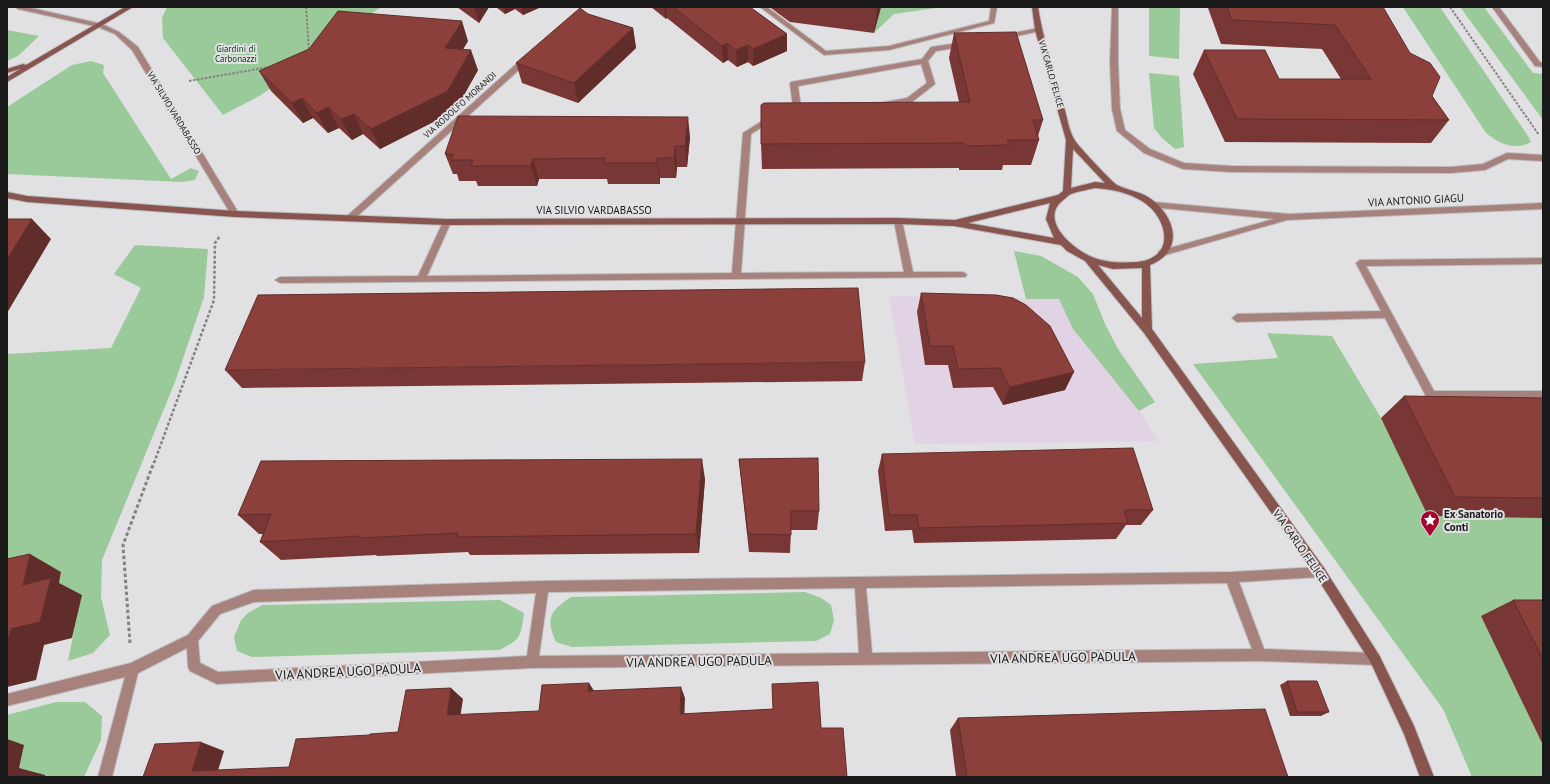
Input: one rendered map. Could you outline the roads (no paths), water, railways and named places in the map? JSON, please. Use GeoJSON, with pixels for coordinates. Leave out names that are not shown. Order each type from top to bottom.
{"type":"FeatureCollection","features":[{"type":"Feature","properties":{"kind":"main road"},"geometry":{"type":"LineString","coordinates":[[7,80],[130,7]]}},
{"type":"Feature","properties":{"kind":"main road","name":"VIA CARLO FELICE"},"geometry":{"type":"LineString","coordinates":[[1035,7],[1038,30],[1070,140],[1066,192]]}},
{"type":"Feature","properties":{"kind":"main road"},"geometry":{"type":"LineString","coordinates":[[7,71],[38,61]]}},
{"type":"Feature","properties":{"kind":"main road","name":"VIA CARLO FELICE"},"geometry":{"type":"LineString","coordinates":[[1070,140],[1112,186]]}},
{"type":"Feature","properties":{"kind":"main road"},"geometry":{"type":"LineString","coordinates":[[1095,185],[1112,186],[1141,197],[1153,205],[1164,217],[1169,230],[1169,242],[1162,253],[1146,264],[1128,267],[1115,267],[1089,261],[1061,242],[1053,231],[1050,219],[1051,208],[1057,198],[1066,192],[1080,187],[1095,185]]}},
{"type":"Feature","properties":{"kind":"main road","name":"VIA SILVIO VARDABASSO"},"geometry":{"type":"LineString","coordinates":[[7,195],[27,199],[235,214],[447,222],[898,221],[954,223],[1061,242]]}},
{"type":"Feature","properties":{"kind":"main road","name":"VIA SILVIO VARDABASSO"},"geometry":{"type":"LineString","coordinates":[[954,223],[1057,198]]}},
{"type":"Feature","properties":{"kind":"main road","name":"VIA SILVIO VARDABASSO"},"geometry":{"type":"LineString","coordinates":[[7,201],[27,199]]}},
{"type":"Feature","properties":{"kind":"main road","name":"VIA CARLO FELICE"},"geometry":{"type":"LineString","coordinates":[[1089,261],[1147,330],[1320,572],[1375,659],[1409,731],[1427,777]]}},
{"type":"Feature","properties":{"kind":"main road"},"geometry":{"type":"LineString","coordinates":[[1146,264],[1147,330]]}},
{"type":"Feature","properties":{"kind":"street","name":"VIA SILVIO VARDABASSO"},"geometry":{"type":"LineString","coordinates":[[18,7],[100,25],[117,33],[135,49],[235,214]]}},
{"type":"Feature","properties":{"kind":"street"},"geometry":{"type":"LineString","coordinates":[[763,7],[824,53],[888,48],[992,22],[994,7]]}},
{"type":"Feature","properties":{"kind":"street"},"geometry":{"type":"LineString","coordinates":[[1115,7],[1114,62],[1116,109],[1121,131],[1147,151],[1183,166],[1231,169],[1451,170],[1486,166],[1508,156],[1543,158]]}},
{"type":"Feature","properties":{"kind":"street"},"geometry":{"type":"LineString","coordinates":[[1495,7],[1538,64],[1543,65]]}},
{"type":"Feature","properties":{"kind":"street"},"geometry":{"type":"LineString","coordinates":[[995,39],[1038,30]]}},
{"type":"Feature","properties":{"kind":"street"},"geometry":{"type":"LineString","coordinates":[[799,117],[794,84],[924,61],[934,50],[972,43]]}},
{"type":"Feature","properties":{"kind":"street","name":"VIA RODOLFO MORANDI"},"geometry":{"type":"LineString","coordinates":[[349,219],[532,55]]}},
{"type":"Feature","properties":{"kind":"street"},"geometry":{"type":"LineString","coordinates":[[869,106],[909,100],[931,84],[924,61]]}},
{"type":"Feature","properties":{"kind":"street"},"geometry":{"type":"LineString","coordinates":[[736,276],[747,132],[774,118],[780,118]]}},
{"type":"Feature","properties":{"kind":"street","name":"VIA ANTONIO GIAGU"},"geometry":{"type":"LineString","coordinates":[[1153,205],[1289,217],[1543,206]]}},
{"type":"Feature","properties":{"kind":"street","name":"VIA ANTONIO GIAGU"},"geometry":{"type":"LineString","coordinates":[[1162,253],[1289,217]]}},
{"type":"Feature","properties":{"kind":"street"},"geometry":{"type":"LineString","coordinates":[[898,221],[909,276]]}},
{"type":"Feature","properties":{"kind":"street"},"geometry":{"type":"LineString","coordinates":[[421,279],[447,222]]}},
{"type":"Feature","properties":{"kind":"street"},"geometry":{"type":"LineString","coordinates":[[1543,261],[1360,263],[1431,395],[1543,396]]}},
{"type":"Feature","properties":{"kind":"street"},"geometry":{"type":"LineString","coordinates":[[280,280],[962,275]]}},
{"type":"Feature","properties":{"kind":"street"},"geometry":{"type":"LineString","coordinates":[[1237,318],[1388,314]]}},
{"type":"Feature","properties":{"kind":"street"},"geometry":{"type":"LineString","coordinates":[[7,700],[133,669],[192,639],[216,610],[254,596],[543,587],[1231,577],[1320,572]]}},
{"type":"Feature","properties":{"kind":"street"},"geometry":{"type":"LineString","coordinates":[[1231,577],[1260,655]]}},
{"type":"Feature","properties":{"kind":"street"},"geometry":{"type":"LineString","coordinates":[[860,582],[866,659]]}},
{"type":"Feature","properties":{"kind":"street"},"geometry":{"type":"LineString","coordinates":[[532,662],[543,587]]}},
{"type":"Feature","properties":{"kind":"street","name":"VIA ANDREA UGO PADULA"},"geometry":{"type":"LineString","coordinates":[[192,639],[194,667],[217,678],[532,662],[1260,655],[1375,659]]}},
{"type":"Feature","properties":{"kind":"street"},"geometry":{"type":"LineString","coordinates":[[105,777],[133,669]]}},
{"type":"Feature","properties":{"kind":"place","name":"Ex Sanatorio Conti"},"geometry":{"type":"Point","coordinates":[1430,537]}},
{"type":"Feature","properties":{"kind":"park label","name":"Giardini di Carbonazzi"},"geometry":{"type":"Point","coordinates":[236,54]}}]}
